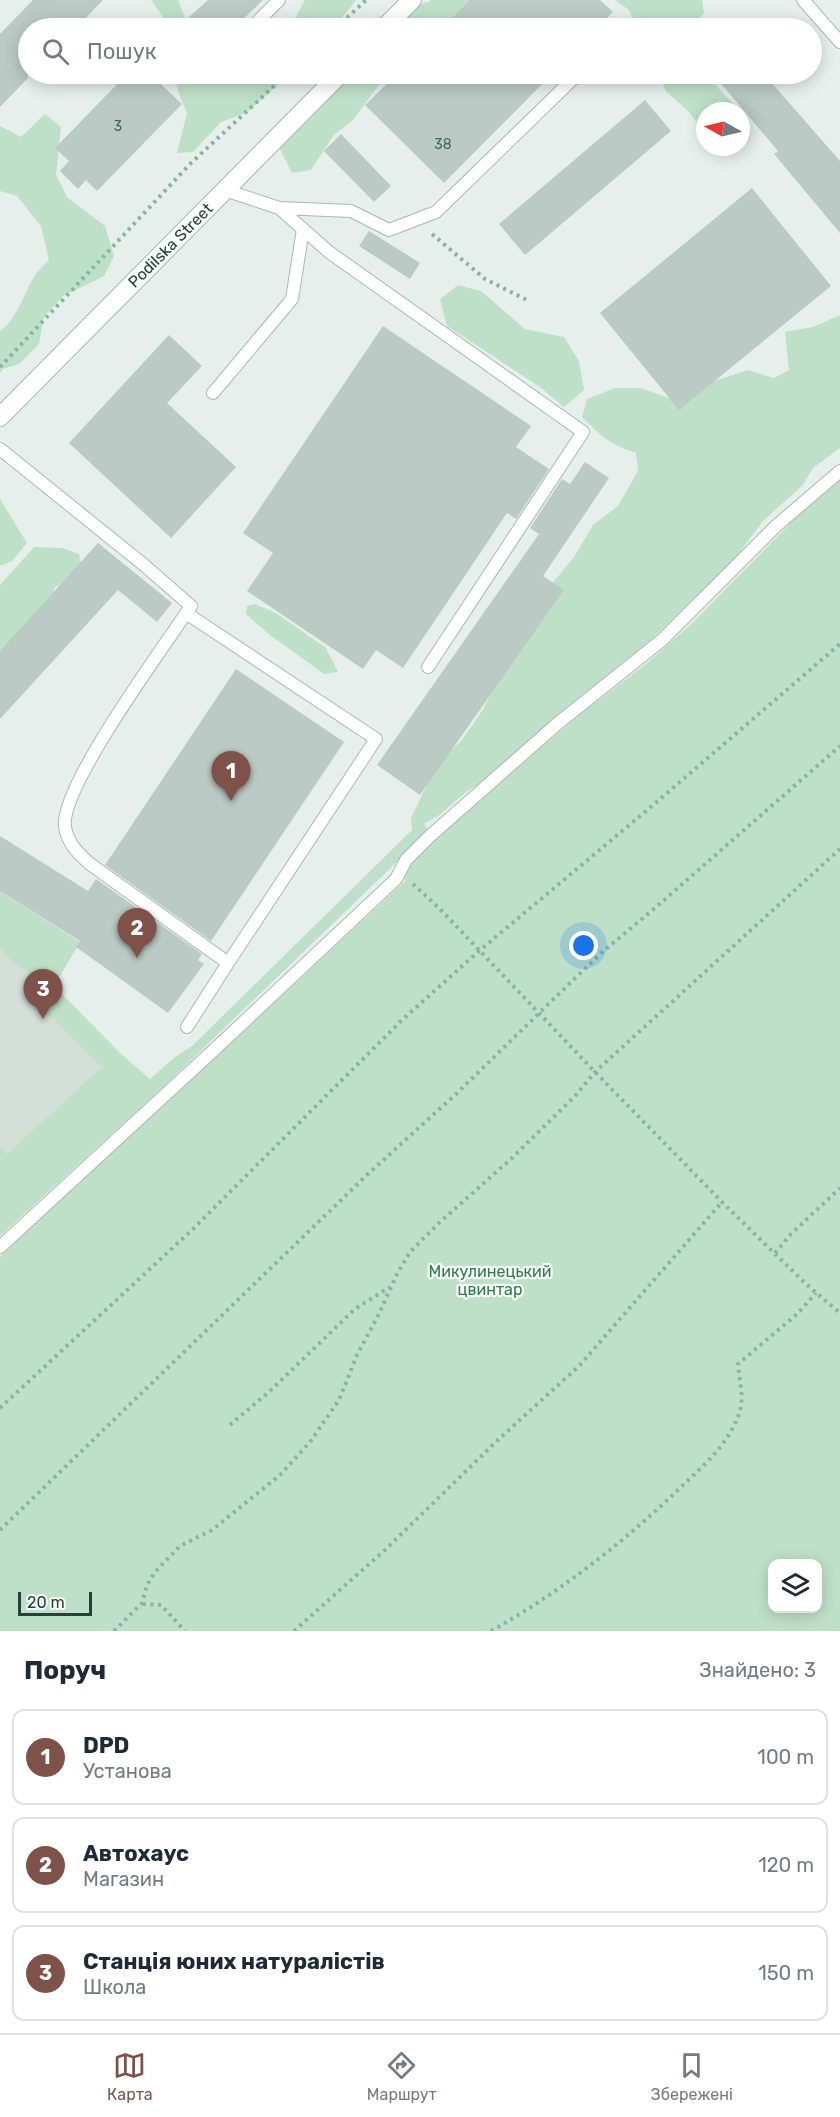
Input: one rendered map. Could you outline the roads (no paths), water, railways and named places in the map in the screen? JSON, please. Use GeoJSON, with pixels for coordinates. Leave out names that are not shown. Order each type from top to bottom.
{"type":"FeatureCollection","features":[{"type":"Feature","properties":{"kind":"street"},"geometry":{"type":"LineString","coordinates":[[394,18],[412,0]]}},
{"type":"Feature","properties":{"kind":"street","name":"Podilska Street"},"geometry":{"type":"LineString","coordinates":[[0,417],[330,84]]}},
{"type":"Feature","properties":{"kind":"lane"},"geometry":{"type":"LineString","coordinates":[[261,18],[279,0]]}},
{"type":"Feature","properties":{"kind":"lane"},"geometry":{"type":"LineString","coordinates":[[803,0],[819,18]]}},
{"type":"Feature","properties":{"kind":"lane"},"geometry":{"type":"LineString","coordinates":[[822,22],[840,42]]}},
{"type":"Feature","properties":{"kind":"lane"},"geometry":{"type":"LineString","coordinates":[[225,190],[279,208],[351,211],[389,230],[436,212],[568,84]]}},
{"type":"Feature","properties":{"kind":"lane"},"geometry":{"type":"LineString","coordinates":[[279,208],[329,252],[583,432],[428,667]]}},
{"type":"Feature","properties":{"kind":"lane"},"geometry":{"type":"LineString","coordinates":[[213,393],[292,298],[303,229]]}},
{"type":"Feature","properties":{"kind":"lane"},"geometry":{"type":"LineString","coordinates":[[0,449],[144,565],[191,606],[108,729],[71,795],[64,826],[73,849],[90,864],[228,963]]}},
{"type":"Feature","properties":{"kind":"lane"},"geometry":{"type":"LineString","coordinates":[[0,1247],[396,879],[406,860],[431,835],[557,724],[662,639],[776,526],[840,471]]}},
{"type":"Feature","properties":{"kind":"lane"},"geometry":{"type":"LineString","coordinates":[[186,614],[376,740],[187,1027]]}},
{"type":"Feature","properties":{"kind":"place","name":"DPD"},"geometry":{"type":"Point","coordinates":[231,801]}},
{"type":"Feature","properties":{"kind":"place","name":"Автохаус"},"geometry":{"type":"Point","coordinates":[137,958]}},
{"type":"Feature","properties":{"kind":"place","name":"Станція юних натуралістів"},"geometry":{"type":"Point","coordinates":[43,1019]}},
{"type":"Feature","properties":{"kind":"park label","name":"Микулинецький цвинтар"},"geometry":{"type":"Point","coordinates":[490,1280]}}]}
